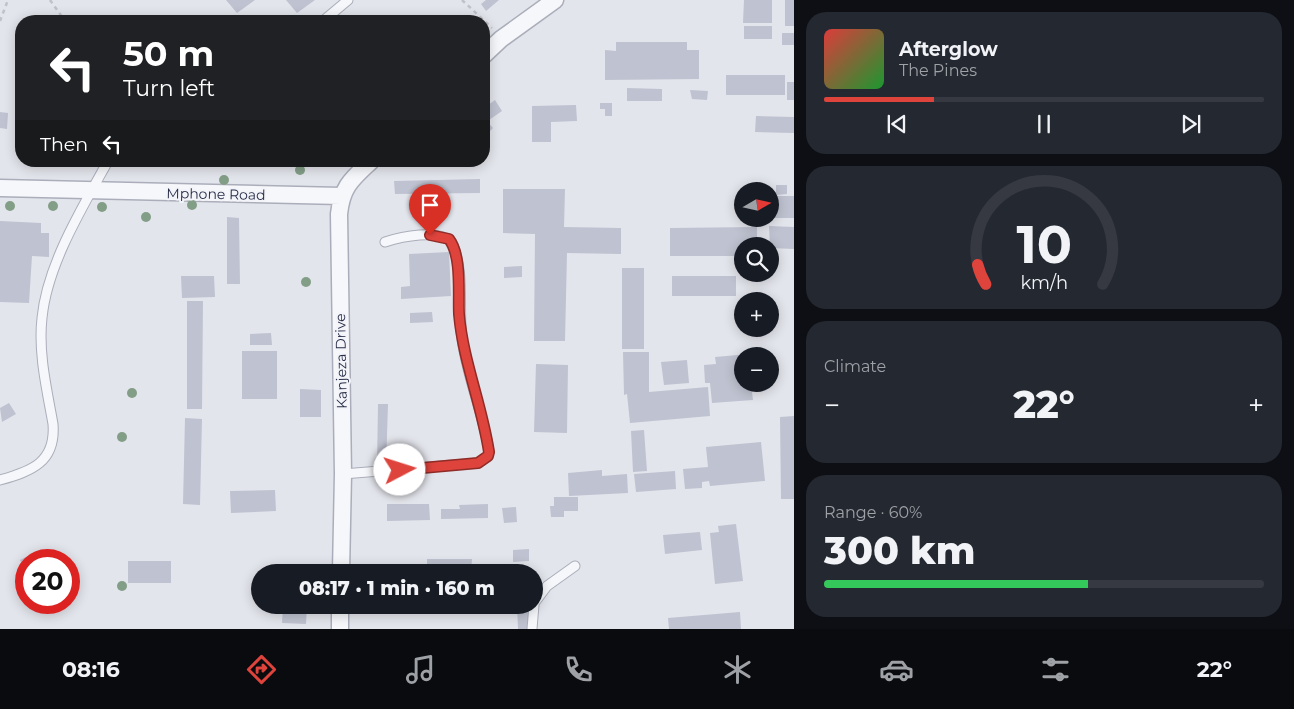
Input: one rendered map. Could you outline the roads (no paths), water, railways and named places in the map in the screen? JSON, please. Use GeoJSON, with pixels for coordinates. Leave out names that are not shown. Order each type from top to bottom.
{"type":"FeatureCollection","features":[{"type":"Feature","properties":{"kind":"street"},"geometry":{"type":"LineString","coordinates":[[490,49],[501,39],[555,0]]}},
{"type":"Feature","properties":{"kind":"street"},"geometry":{"type":"LineString","coordinates":[[341,196],[349,182],[365,167]]}},
{"type":"Feature","properties":{"kind":"street","name":"Mphone Road"},"geometry":{"type":"LineString","coordinates":[[0,188],[90,192],[341,196]]}},
{"type":"Feature","properties":{"kind":"street","name":"Kanjeza Drive"},"geometry":{"type":"LineString","coordinates":[[340,564],[343,474],[339,230],[341,196]]}},
{"type":"Feature","properties":{"kind":"street"},"geometry":{"type":"LineString","coordinates":[[340,614],[340,629]]}},
{"type":"Feature","properties":{"kind":"lane"},"geometry":{"type":"LineString","coordinates":[[330,15],[348,0]]}},
{"type":"Feature","properties":{"kind":"lane"},"geometry":{"type":"LineString","coordinates":[[0,480],[34,467],[42,462],[50,451],[54,424],[44,376],[41,344],[42,318],[53,269],[90,192],[105,167]]}},
{"type":"Feature","properties":{"kind":"lane"},"geometry":{"type":"LineString","coordinates":[[343,474],[478,463],[488,456],[489,452],[463,346],[458,274],[452,242],[444,236],[430,235],[407,236],[385,242]]}},
{"type":"Feature","properties":{"kind":"lane"},"geometry":{"type":"LineString","coordinates":[[543,592],[547,586],[575,566]]}},
{"type":"Feature","properties":{"kind":"lane"},"geometry":{"type":"LineString","coordinates":[[532,629],[533,614]]}}]}
